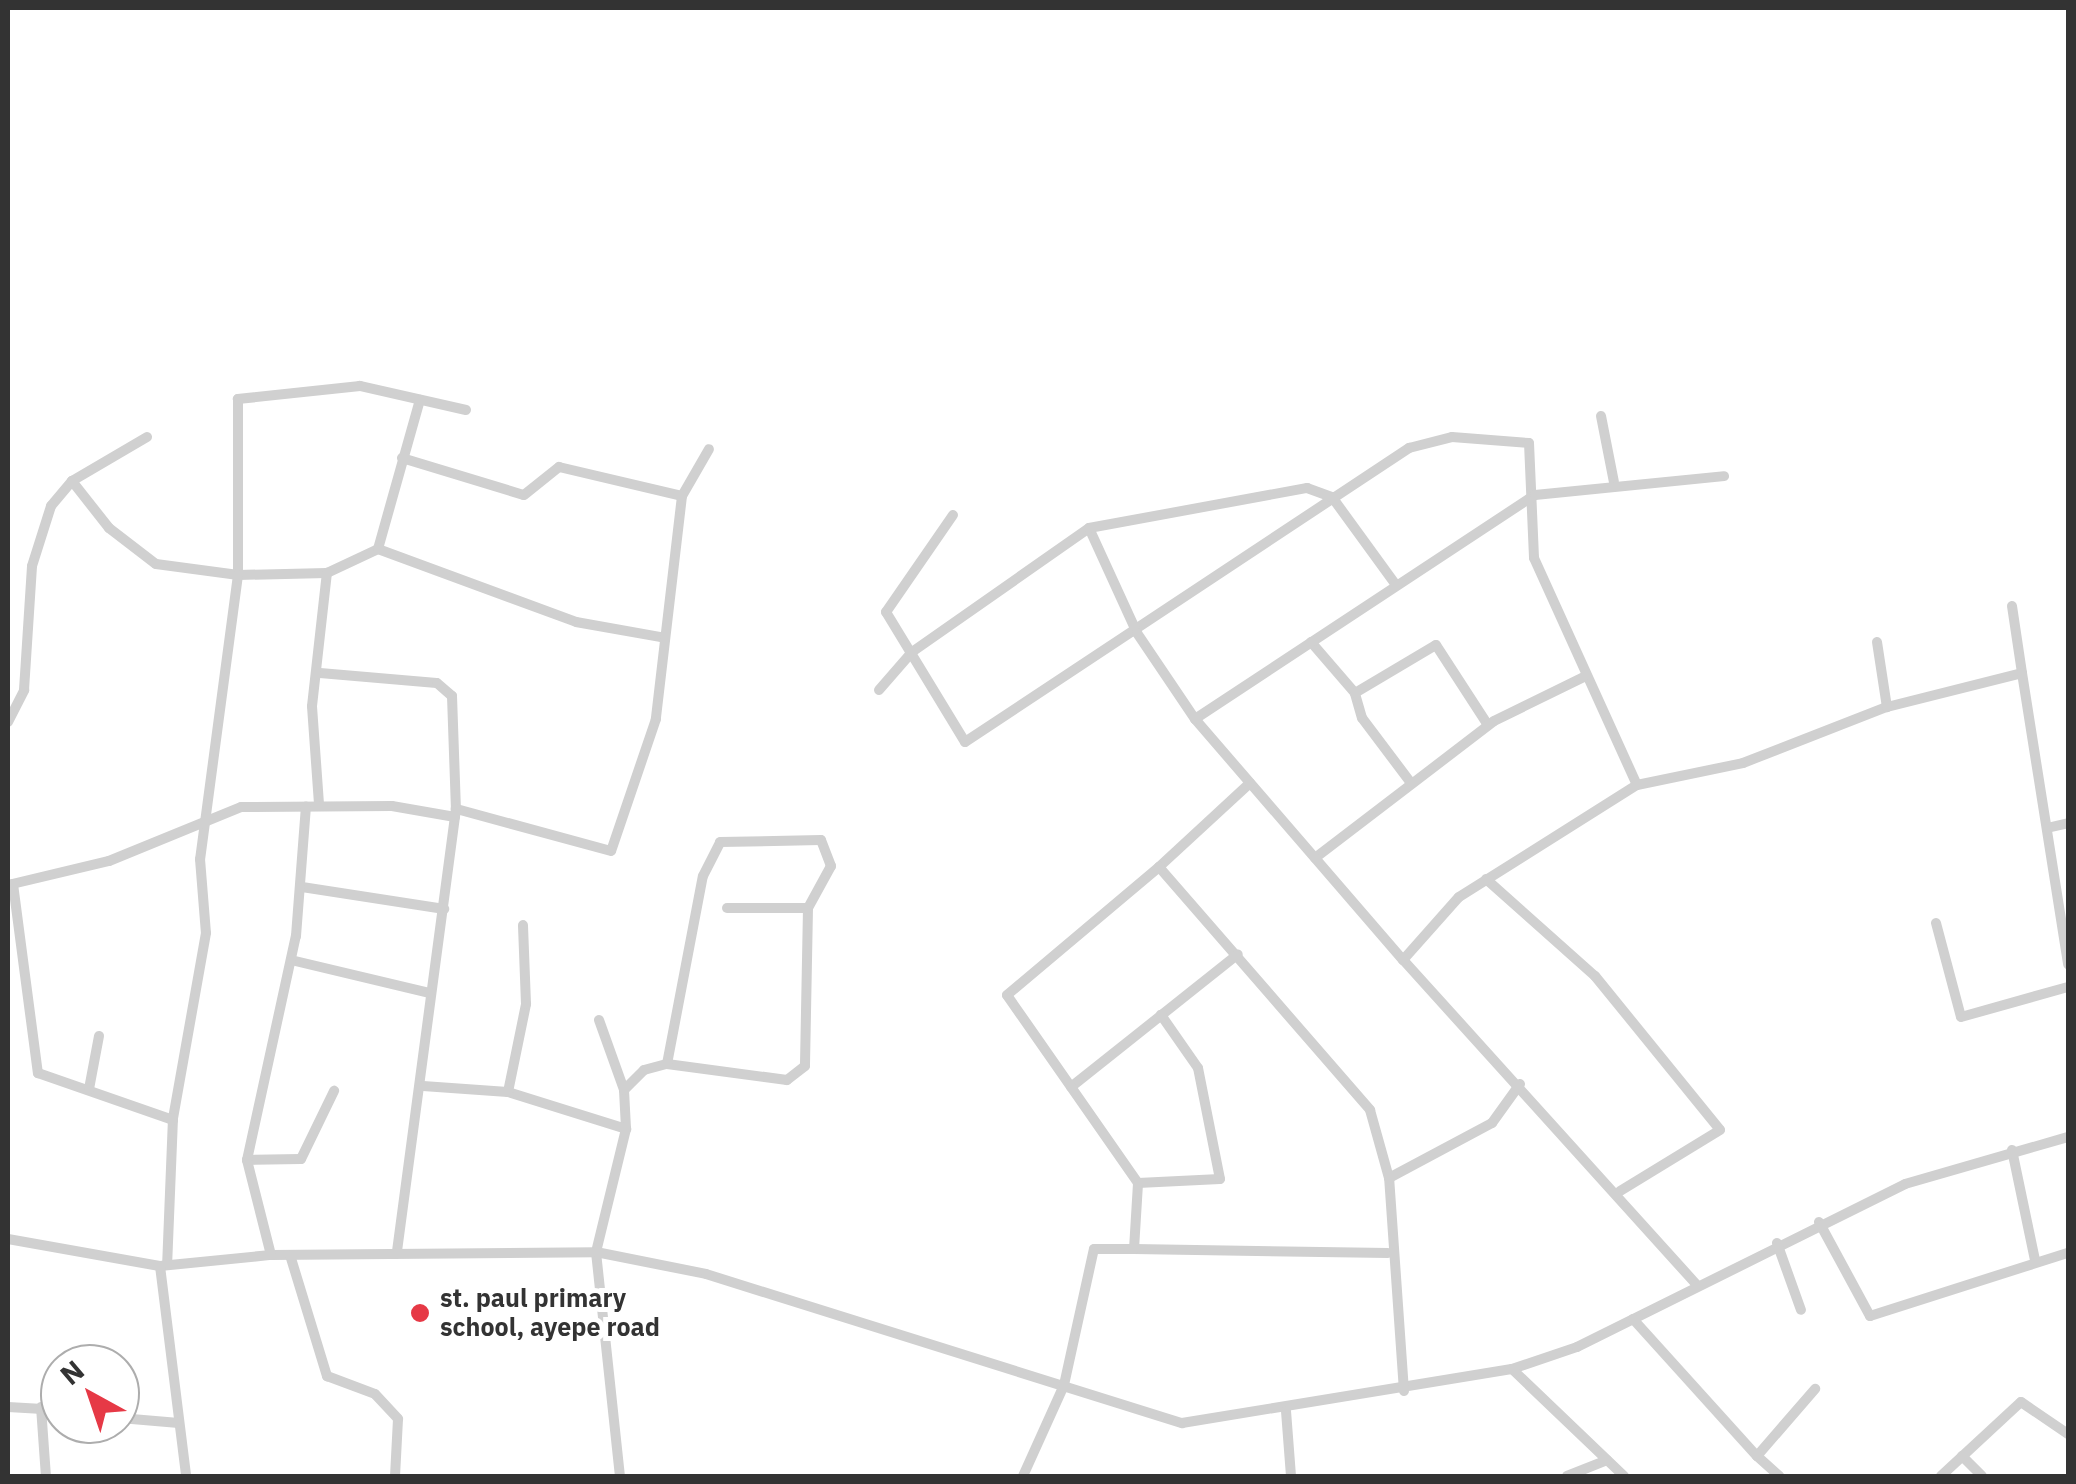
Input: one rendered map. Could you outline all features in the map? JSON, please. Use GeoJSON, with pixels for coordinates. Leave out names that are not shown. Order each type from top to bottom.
{"type":"FeatureCollection","features":[{"type":"Feature","properties":{"kind":"street"},"geometry":{"type":"LineString","coordinates":[[186,1476],[163,1266],[172,1120],[206,933],[200,859],[210,816],[238,575],[238,399],[360,386],[466,410]]}},
{"type":"Feature","properties":{"kind":"street"},"geometry":{"type":"LineString","coordinates":[[378,549],[420,400]]}},
{"type":"Feature","properties":{"kind":"street"},"geometry":{"type":"LineString","coordinates":[[1600,416],[1614,482]]}},
{"type":"Feature","properties":{"kind":"street"},"geometry":{"type":"LineString","coordinates":[[8,722],[24,690],[40,528],[72,481],[148,437]]}},
{"type":"Feature","properties":{"kind":"street"},"geometry":{"type":"LineString","coordinates":[[952,515],[886,612],[965,742],[1137,633],[1409,448],[1452,437],[1529,444],[1535,495],[1534,558],[1584,677],[1637,785]]}},
{"type":"Feature","properties":{"kind":"street"},"geometry":{"type":"LineString","coordinates":[[172,1120],[38,1073],[10,884],[109,860],[210,816],[319,804],[456,813],[611,852],[656,719],[660,637],[682,496],[709,450]]}},
{"type":"Feature","properties":{"kind":"street"},"geometry":{"type":"LineString","coordinates":[[402,458],[524,495],[558,467],[682,496]]}},
{"type":"Feature","properties":{"kind":"street"},"geometry":{"type":"LineString","coordinates":[[1195,719],[1535,495],[1614,482],[1724,476]]}},
{"type":"Feature","properties":{"kind":"street"},"geometry":{"type":"LineString","coordinates":[[72,481],[109,528],[156,564],[238,575],[328,572],[378,549],[576,622],[660,637]]}},
{"type":"Feature","properties":{"kind":"street"},"geometry":{"type":"LineString","coordinates":[[879,690],[912,652],[1088,528],[1308,488],[1332,497],[1396,585]]}},
{"type":"Feature","properties":{"kind":"street"},"geometry":{"type":"LineString","coordinates":[[1088,528],[1137,633],[1195,719],[1403,960],[1620,1191],[1696,1284]]}},
{"type":"Feature","properties":{"kind":"street"},"geometry":{"type":"LineString","coordinates":[[319,804],[312,706],[320,672],[328,572]]}},
{"type":"Feature","properties":{"kind":"street"},"geometry":{"type":"LineString","coordinates":[[2012,606],[2068,964]]}},
{"type":"Feature","properties":{"kind":"street"},"geometry":{"type":"LineString","coordinates":[[1311,642],[1355,692],[1362,718],[1412,783]]}},
{"type":"Feature","properties":{"kind":"street"},"geometry":{"type":"LineString","coordinates":[[1877,642],[1887,707]]}},
{"type":"Feature","properties":{"kind":"street"},"geometry":{"type":"LineString","coordinates":[[1355,692],[1436,645],[1488,725]]}},
{"type":"Feature","properties":{"kind":"street"},"geometry":{"type":"LineString","coordinates":[[320,672],[448,687],[456,813],[430,993],[423,1086],[396,1254]]}},
{"type":"Feature","properties":{"kind":"street"},"geometry":{"type":"LineString","coordinates":[[1403,960],[1486,880],[1637,785],[1743,763],[1887,707],[2022,673]]}},
{"type":"Feature","properties":{"kind":"street"},"geometry":{"type":"LineString","coordinates":[[1315,858],[1488,725],[1584,677]]}},
{"type":"Feature","properties":{"kind":"street"},"geometry":{"type":"LineString","coordinates":[[1134,1250],[1138,1184],[1008,992],[1159,867],[1250,782]]}},
{"type":"Feature","properties":{"kind":"street"},"geometry":{"type":"LineString","coordinates":[[271,1256],[246,1160],[291,960],[302,887],[306,806]]}},
{"type":"Feature","properties":{"kind":"street"},"geometry":{"type":"LineString","coordinates":[[2046,828],[2068,824]]}},
{"type":"Feature","properties":{"kind":"street"},"geometry":{"type":"LineString","coordinates":[[624,1090],[644,1070],[666,1064],[787,1080],[800,1072],[808,908],[828,880],[824,841],[720,842],[704,876],[666,1064]]}},
{"type":"Feature","properties":{"kind":"street"},"geometry":{"type":"LineString","coordinates":[[1159,867],[1370,1110],[1389,1178],[1388,1253],[1404,1392]]}},
{"type":"Feature","properties":{"kind":"street"},"geometry":{"type":"LineString","coordinates":[[1486,880],[1595,976],[1720,1130],[1620,1191]]}},
{"type":"Feature","properties":{"kind":"street"},"geometry":{"type":"LineString","coordinates":[[302,887],[444,908]]}},
{"type":"Feature","properties":{"kind":"street"},"geometry":{"type":"LineString","coordinates":[[727,908],[808,908]]}},
{"type":"Feature","properties":{"kind":"street"},"geometry":{"type":"LineString","coordinates":[[1936,923],[1961,1017],[2068,987]]}},
{"type":"Feature","properties":{"kind":"street"},"geometry":{"type":"LineString","coordinates":[[508,1092],[526,1004],[523,924]]}},
{"type":"Feature","properties":{"kind":"street"},"geometry":{"type":"LineString","coordinates":[[1071,1087],[1238,954]]}},
{"type":"Feature","properties":{"kind":"street"},"geometry":{"type":"LineString","coordinates":[[291,960],[430,993]]}},
{"type":"Feature","properties":{"kind":"street"},"geometry":{"type":"LineString","coordinates":[[1138,1184],[1220,1179],[1198,1068],[1161,1015]]}},
{"type":"Feature","properties":{"kind":"street"},"geometry":{"type":"LineString","coordinates":[[599,1020],[624,1090],[626,1130],[596,1252],[620,1476]]}},
{"type":"Feature","properties":{"kind":"street"},"geometry":{"type":"LineString","coordinates":[[89,1089],[99,1036]]}},
{"type":"Feature","properties":{"kind":"street"},"geometry":{"type":"LineString","coordinates":[[1389,1178],[1492,1124],[1520,1084]]}},
{"type":"Feature","properties":{"kind":"street"},"geometry":{"type":"LineString","coordinates":[[423,1086],[508,1092],[626,1130]]}},
{"type":"Feature","properties":{"kind":"street"},"geometry":{"type":"LineString","coordinates":[[246,1160],[301,1160],[334,1090]]}},
{"type":"Feature","properties":{"kind":"street"},"geometry":{"type":"LineString","coordinates":[[8,1239],[163,1266],[290,1255],[596,1252],[706,1274],[1182,1423],[1404,1392],[1512,1368],[1633,1319],[1819,1222],[2012,1150],[2068,1137]]}},
{"type":"Feature","properties":{"kind":"street"},"geometry":{"type":"LineString","coordinates":[[2012,1150],[2034,1260]]}},
{"type":"Feature","properties":{"kind":"street"},"geometry":{"type":"LineString","coordinates":[[1819,1222],[1870,1316],[2034,1260],[2068,1253]]}},
{"type":"Feature","properties":{"kind":"street"},"geometry":{"type":"LineString","coordinates":[[1776,1244],[1801,1310]]}},
{"type":"Feature","properties":{"kind":"street"},"geometry":{"type":"LineString","coordinates":[[1023,1476],[1064,1386],[1094,1249],[1388,1253]]}},
{"type":"Feature","properties":{"kind":"street"},"geometry":{"type":"LineString","coordinates":[[290,1255],[327,1376],[374,1394],[398,1419],[395,1476]]}},
{"type":"Feature","properties":{"kind":"street"},"geometry":{"type":"LineString","coordinates":[[1633,1319],[1756,1456],[1779,1476]]}},
{"type":"Feature","properties":{"kind":"street"},"geometry":{"type":"LineString","coordinates":[[1512,1368],[1624,1476]]}},
{"type":"Feature","properties":{"kind":"street"},"geometry":{"type":"LineString","coordinates":[[1756,1456],[1815,1389]]}},
{"type":"Feature","properties":{"kind":"street"},"geometry":{"type":"LineString","coordinates":[[1941,1476],[2021,1402],[2068,1434]]}},
{"type":"Feature","properties":{"kind":"street"},"geometry":{"type":"LineString","coordinates":[[8,1407],[40,1407]]}},
{"type":"Feature","properties":{"kind":"street"},"geometry":{"type":"LineString","coordinates":[[1286,1410],[1291,1476]]}},
{"type":"Feature","properties":{"kind":"street"},"geometry":{"type":"LineString","coordinates":[[140,1420],[179,1423]]}},
{"type":"Feature","properties":{"kind":"street"},"geometry":{"type":"LineString","coordinates":[[44,1444],[46,1476]]}},
{"type":"Feature","properties":{"kind":"street"},"geometry":{"type":"LineString","coordinates":[[1962,1456],[1982,1476]]}},
{"type":"Feature","properties":{"kind":"street"},"geometry":{"type":"LineString","coordinates":[[1567,1476],[1607,1460]]}},
{"type":"Feature","properties":{"kind":"place","name":"st. paul primary school, ayepe road"},"geometry":{"type":"Point","coordinates":[420,1313]}}]}
